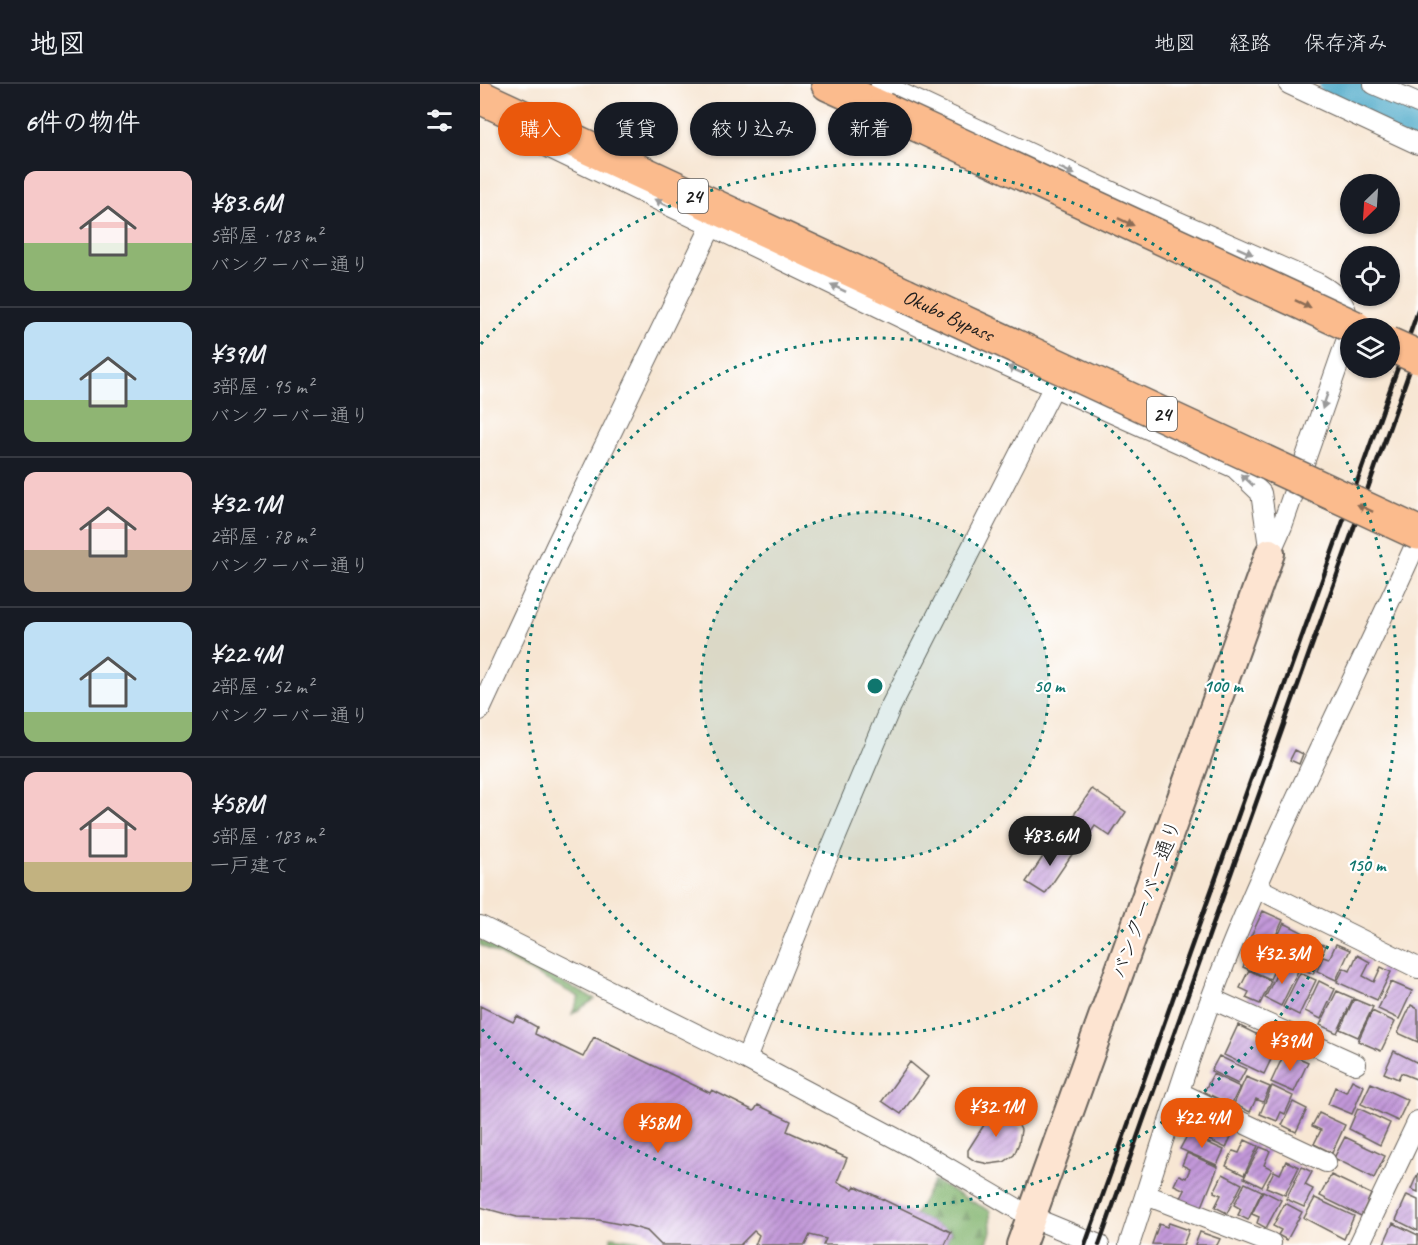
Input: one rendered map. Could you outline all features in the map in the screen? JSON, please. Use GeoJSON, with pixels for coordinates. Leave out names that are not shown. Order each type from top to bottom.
{"type":"FeatureCollection","features":[{"type":"Feature","properties":{"kind":"highway"},"geometry":{"type":"LineString","coordinates":[[828,84],[882,97],[1340,320]]}},
{"type":"Feature","properties":{"kind":"highway","name":"Okubo Bypass"},"geometry":{"type":"LineString","coordinates":[[480,97],[1418,533]]}},
{"type":"Feature","properties":{"kind":"highway"},"geometry":{"type":"LineString","coordinates":[[1400,349],[1418,357]]}},
{"type":"Feature","properties":{"kind":"street"},"geometry":{"type":"LineString","coordinates":[[1289,84],[1418,144]]}},
{"type":"Feature","properties":{"kind":"street"},"geometry":{"type":"LineString","coordinates":[[1374,84],[1418,103]]}},
{"type":"Feature","properties":{"kind":"street"},"geometry":{"type":"LineString","coordinates":[[882,97],[1140,205],[1317,283],[1340,299],[1350,321],[1348,336],[1282,526],[1270,553]]}},
{"type":"Feature","properties":{"kind":"street"},"geometry":{"type":"LineString","coordinates":[[480,114],[925,329],[1235,468],[1261,493],[1270,553]]}},
{"type":"Feature","properties":{"kind":"street"},"geometry":{"type":"LineString","coordinates":[[480,710],[556,546],[711,227]]}},
{"type":"Feature","properties":{"kind":"street"},"geometry":{"type":"LineString","coordinates":[[746,1059],[890,708],[1053,388]]}},
{"type":"Feature","properties":{"kind":"street"},"geometry":{"type":"LineString","coordinates":[[1129,1245],[1234,940],[1300,792],[1411,574],[1418,539]]}},
{"type":"Feature","properties":{"kind":"street","name":"バンクーバー通り"},"geometry":{"type":"LineString","coordinates":[[1021,1245],[1270,553]]}},
{"type":"Feature","properties":{"kind":"street"},"geometry":{"type":"LineString","coordinates":[[1257,888],[1418,968]]}},
{"type":"Feature","properties":{"kind":"street"},"geometry":{"type":"LineString","coordinates":[[480,926],[746,1059],[912,1147],[1031,1217],[1099,1245]]}},
{"type":"Feature","properties":{"kind":"street"},"geometry":{"type":"LineString","coordinates":[[1212,999],[1356,1064]]}},
{"type":"Feature","properties":{"kind":"street"},"geometry":{"type":"LineString","coordinates":[[1180,1093],[1326,1162]]}},
{"type":"Feature","properties":{"kind":"street"},"geometry":{"type":"LineString","coordinates":[[1359,1245],[1418,1121]]}},
{"type":"Feature","properties":{"kind":"street"},"geometry":{"type":"LineString","coordinates":[[1146,1195],[1271,1243]]}},
{"type":"Feature","properties":{"kind":"green space"},"geometry":{"type":"Polygon","coordinates":[[[480,940],[595,999],[572,1014],[579,997],[480,945],[480,940]]]}},
{"type":"Feature","properties":{"kind":"green space"},"geometry":{"type":"Polygon","coordinates":[[[934,1181],[990,1211],[991,1232],[986,1245],[945,1245],[951,1232],[915,1215],[934,1181]]]}},
{"type":"Feature","properties":{"kind":"green space"},"geometry":{"type":"Polygon","coordinates":[[[611,1237],[643,1241],[643,1245],[611,1245],[611,1237]]]}},
{"type":"Feature","properties":{"kind":"building"},"geometry":{"type":"Polygon","coordinates":[[[1295,750],[1303,754],[1299,764],[1290,760],[1295,750]]]}},
{"type":"Feature","properties":{"kind":"building"},"geometry":{"type":"Polygon","coordinates":[[[1092,789],[1126,812],[1110,836],[1095,826],[1083,844],[1063,830],[1092,789]]]}},
{"type":"Feature","properties":{"kind":"building"},"geometry":{"type":"Polygon","coordinates":[[[1054,840],[1073,853],[1045,894],[1026,882],[1054,840]]]}},
{"type":"Feature","properties":{"kind":"building"},"geometry":{"type":"Polygon","coordinates":[[[1263,911],[1283,920],[1270,948],[1250,938],[1263,911]]]}},
{"type":"Feature","properties":{"kind":"building"},"geometry":{"type":"Polygon","coordinates":[[[1284,923],[1304,933],[1291,960],[1271,951],[1284,923]]]}},
{"type":"Feature","properties":{"kind":"building"},"geometry":{"type":"Polygon","coordinates":[[[1305,937],[1326,946],[1313,974],[1293,964],[1305,937]]]}},
{"type":"Feature","properties":{"kind":"building"},"geometry":{"type":"Polygon","coordinates":[[[1336,944],[1350,950],[1336,980],[1317,971],[1323,957],[1329,959],[1336,944]]]}},
{"type":"Feature","properties":{"kind":"building"},"geometry":{"type":"Polygon","coordinates":[[[1252,947],[1279,960],[1270,979],[1243,967],[1252,947]]]}},
{"type":"Feature","properties":{"kind":"building"},"geometry":{"type":"Polygon","coordinates":[[[1357,955],[1370,962],[1363,976],[1374,982],[1381,967],[1391,972],[1377,1000],[1337,982],[1344,968],[1350,971],[1357,955]]]}},
{"type":"Feature","properties":{"kind":"building"},"geometry":{"type":"Polygon","coordinates":[[[1282,963],[1298,971],[1281,1006],[1265,998],[1282,963]]]}},
{"type":"Feature","properties":{"kind":"building"},"geometry":{"type":"Polygon","coordinates":[[[1249,970],[1271,981],[1260,1004],[1246,998],[1249,992],[1240,988],[1249,970]]]}},
{"type":"Feature","properties":{"kind":"building"},"geometry":{"type":"Polygon","coordinates":[[[1300,973],[1316,980],[1299,1015],[1283,1007],[1300,973]]]}},
{"type":"Feature","properties":{"kind":"building"},"geometry":{"type":"Polygon","coordinates":[[[1319,981],[1335,989],[1321,1019],[1305,1011],[1319,981]]]}},
{"type":"Feature","properties":{"kind":"building"},"geometry":{"type":"Polygon","coordinates":[[[1391,982],[1412,991],[1399,1019],[1378,1009],[1391,982]]]}},
{"type":"Feature","properties":{"kind":"building"},"geometry":{"type":"Polygon","coordinates":[[[1337,991],[1353,998],[1337,1033],[1320,1025],[1337,991]]]}},
{"type":"Feature","properties":{"kind":"building"},"geometry":{"type":"Polygon","coordinates":[[[1354,999],[1373,1007],[1358,1037],[1340,1029],[1354,999]]]}},
{"type":"Feature","properties":{"kind":"building"},"geometry":{"type":"Polygon","coordinates":[[[1411,1005],[1418,1009],[1418,1042],[1398,1033],[1411,1005]]]}},
{"type":"Feature","properties":{"kind":"building"},"geometry":{"type":"Polygon","coordinates":[[[480,1006],[513,1022],[517,1016],[537,1027],[535,1034],[583,1057],[594,1037],[710,1093],[712,1090],[754,1111],[758,1105],[791,1121],[787,1131],[847,1158],[837,1182],[853,1189],[855,1186],[951,1232],[945,1245],[823,1245],[826,1239],[810,1235],[805,1245],[755,1245],[759,1235],[754,1231],[740,1245],[661,1245],[647,1231],[630,1226],[599,1220],[517,1217],[480,1207],[480,1006]]]}},
{"type":"Feature","properties":{"kind":"building"},"geometry":{"type":"Polygon","coordinates":[[[1372,1011],[1395,1022],[1381,1051],[1358,1041],[1372,1011]]]}},
{"type":"Feature","properties":{"kind":"building"},"geometry":{"type":"Polygon","coordinates":[[[1238,1025],[1278,1045],[1264,1074],[1224,1055],[1238,1025]]]}},
{"type":"Feature","properties":{"kind":"building"},"geometry":{"type":"Polygon","coordinates":[[[1394,1051],[1418,1063],[1416,1079],[1401,1073],[1398,1079],[1384,1073],[1394,1051]]]}},
{"type":"Feature","properties":{"kind":"building"},"geometry":{"type":"Polygon","coordinates":[[[1285,1052],[1308,1062],[1294,1092],[1271,1082],[1285,1052]]]}},
{"type":"Feature","properties":{"kind":"building"},"geometry":{"type":"Polygon","coordinates":[[[1219,1056],[1246,1069],[1238,1084],[1211,1071],[1219,1056]]]}},
{"type":"Feature","properties":{"kind":"building"},"geometry":{"type":"Polygon","coordinates":[[[910,1062],[928,1077],[901,1114],[882,1101],[910,1062]]]}},
{"type":"Feature","properties":{"kind":"building"},"geometry":{"type":"Polygon","coordinates":[[[1213,1074],[1240,1087],[1231,1105],[1204,1092],[1213,1074]]]}},
{"type":"Feature","properties":{"kind":"building"},"geometry":{"type":"Polygon","coordinates":[[[1246,1077],[1270,1087],[1263,1102],[1256,1099],[1250,1112],[1234,1104],[1246,1077]]]}},
{"type":"Feature","properties":{"kind":"building"},"geometry":{"type":"Polygon","coordinates":[[[1352,1080],[1364,1086],[1352,1114],[1328,1104],[1335,1087],[1346,1092],[1352,1080]]]}},
{"type":"Feature","properties":{"kind":"building"},"geometry":{"type":"Polygon","coordinates":[[[1371,1083],[1408,1100],[1398,1121],[1361,1104],[1371,1083]]]}},
{"type":"Feature","properties":{"kind":"building"},"geometry":{"type":"Polygon","coordinates":[[[1272,1086],[1293,1096],[1285,1114],[1281,1112],[1277,1121],[1260,1114],[1272,1086]]]}},
{"type":"Feature","properties":{"kind":"building"},"geometry":{"type":"Polygon","coordinates":[[[1293,1102],[1307,1109],[1296,1132],[1282,1125],[1293,1102]]]}},
{"type":"Feature","properties":{"kind":"building"},"geometry":{"type":"Polygon","coordinates":[[[998,1103],[1015,1118],[1021,1130],[1019,1143],[1014,1155],[1004,1162],[989,1164],[975,1161],[968,1156],[968,1150],[998,1103]]]}},
{"type":"Feature","properties":{"kind":"building"},"geometry":{"type":"Polygon","coordinates":[[[1358,1108],[1390,1123],[1380,1145],[1349,1129],[1358,1108]]]}},
{"type":"Feature","properties":{"kind":"building"},"geometry":{"type":"Polygon","coordinates":[[[1319,1113],[1345,1125],[1332,1153],[1314,1144],[1321,1130],[1312,1126],[1319,1113]]]}},
{"type":"Feature","properties":{"kind":"building"},"geometry":{"type":"Polygon","coordinates":[[[1197,1115],[1233,1132],[1226,1148],[1190,1131],[1197,1115]]]}},
{"type":"Feature","properties":{"kind":"building"},"geometry":{"type":"Polygon","coordinates":[[[1188,1134],[1224,1150],[1217,1165],[1180,1149],[1188,1134]]]}},
{"type":"Feature","properties":{"kind":"building"},"geometry":{"type":"Polygon","coordinates":[[[1345,1137],[1385,1156],[1374,1178],[1334,1158],[1345,1137]]]}},
{"type":"Feature","properties":{"kind":"building"},"geometry":{"type":"Polygon","coordinates":[[[1245,1140],[1258,1146],[1244,1175],[1226,1166],[1233,1151],[1239,1153],[1245,1140]]]}},
{"type":"Feature","properties":{"kind":"building"},"geometry":{"type":"Polygon","coordinates":[[[1260,1147],[1270,1151],[1264,1165],[1272,1169],[1262,1187],[1244,1178],[1260,1147]]]}},
{"type":"Feature","properties":{"kind":"building"},"geometry":{"type":"Polygon","coordinates":[[[1187,1153],[1218,1167],[1201,1209],[1180,1200],[1185,1190],[1174,1185],[1179,1175],[1186,1178],[1190,1169],[1182,1165],[1187,1153]]]}},
{"type":"Feature","properties":{"kind":"building"},"geometry":{"type":"Polygon","coordinates":[[[1286,1161],[1299,1167],[1285,1195],[1266,1187],[1274,1171],[1280,1174],[1286,1161]]]}},
{"type":"Feature","properties":{"kind":"building"},"geometry":{"type":"Polygon","coordinates":[[[1302,1167],[1312,1172],[1305,1185],[1313,1189],[1304,1207],[1286,1199],[1302,1167]]]}},
{"type":"Feature","properties":{"kind":"building"},"geometry":{"type":"Polygon","coordinates":[[[1418,1173],[1418,1192],[1411,1189],[1418,1173]]]}},
{"type":"Feature","properties":{"kind":"building"},"geometry":{"type":"Polygon","coordinates":[[[1223,1174],[1242,1184],[1227,1213],[1215,1207],[1221,1195],[1214,1192],[1223,1174]]]}},
{"type":"Feature","properties":{"kind":"building"},"geometry":{"type":"Polygon","coordinates":[[[1331,1175],[1371,1194],[1361,1216],[1320,1196],[1331,1175]]]}},
{"type":"Feature","properties":{"kind":"building"},"geometry":{"type":"Polygon","coordinates":[[[1245,1183],[1262,1191],[1248,1220],[1238,1215],[1241,1209],[1234,1205],[1245,1183]]]}},
{"type":"Feature","properties":{"kind":"building"},"geometry":{"type":"Polygon","coordinates":[[[1263,1191],[1281,1200],[1266,1228],[1257,1223],[1259,1217],[1252,1214],[1263,1191]]]}},
{"type":"Feature","properties":{"kind":"building"},"geometry":{"type":"Polygon","coordinates":[[[1407,1195],[1418,1200],[1418,1231],[1396,1220],[1407,1195]]]}},
{"type":"Feature","properties":{"kind":"building"},"geometry":{"type":"Polygon","coordinates":[[[1315,1198],[1354,1216],[1344,1239],[1304,1218],[1315,1198]]]}},
{"type":"Feature","properties":{"kind":"building"},"geometry":{"type":"Polygon","coordinates":[[[1285,1203],[1302,1212],[1287,1240],[1278,1235],[1281,1230],[1273,1226],[1285,1203]]]}},
{"type":"Feature","properties":{"kind":"building"},"geometry":{"type":"Polygon","coordinates":[[[1169,1223],[1189,1230],[1183,1245],[1152,1244],[1159,1224],[1167,1227],[1169,1223]]]}},
{"type":"Feature","properties":{"kind":"building"},"geometry":{"type":"Polygon","coordinates":[[[1393,1223],[1418,1235],[1418,1245],[1384,1243],[1393,1223]]]}},
{"type":"Feature","properties":{"kind":"building"},"geometry":{"type":"Polygon","coordinates":[[[1200,1232],[1220,1239],[1217,1245],[1195,1245],[1200,1232]]]}},
{"type":"Feature","properties":{"kind":"waterway"},"geometry":{"type":"LineString","coordinates":[[1340,84],[1418,120]]}},
{"type":"Feature","properties":{"kind":"railway"},"geometry":{"type":"LineString","coordinates":[[1085,1245],[1418,311]]}},
{"type":"Feature","properties":{"kind":"railway"},"geometry":{"type":"LineString","coordinates":[[1099,1245],[1418,347]]}}]}
